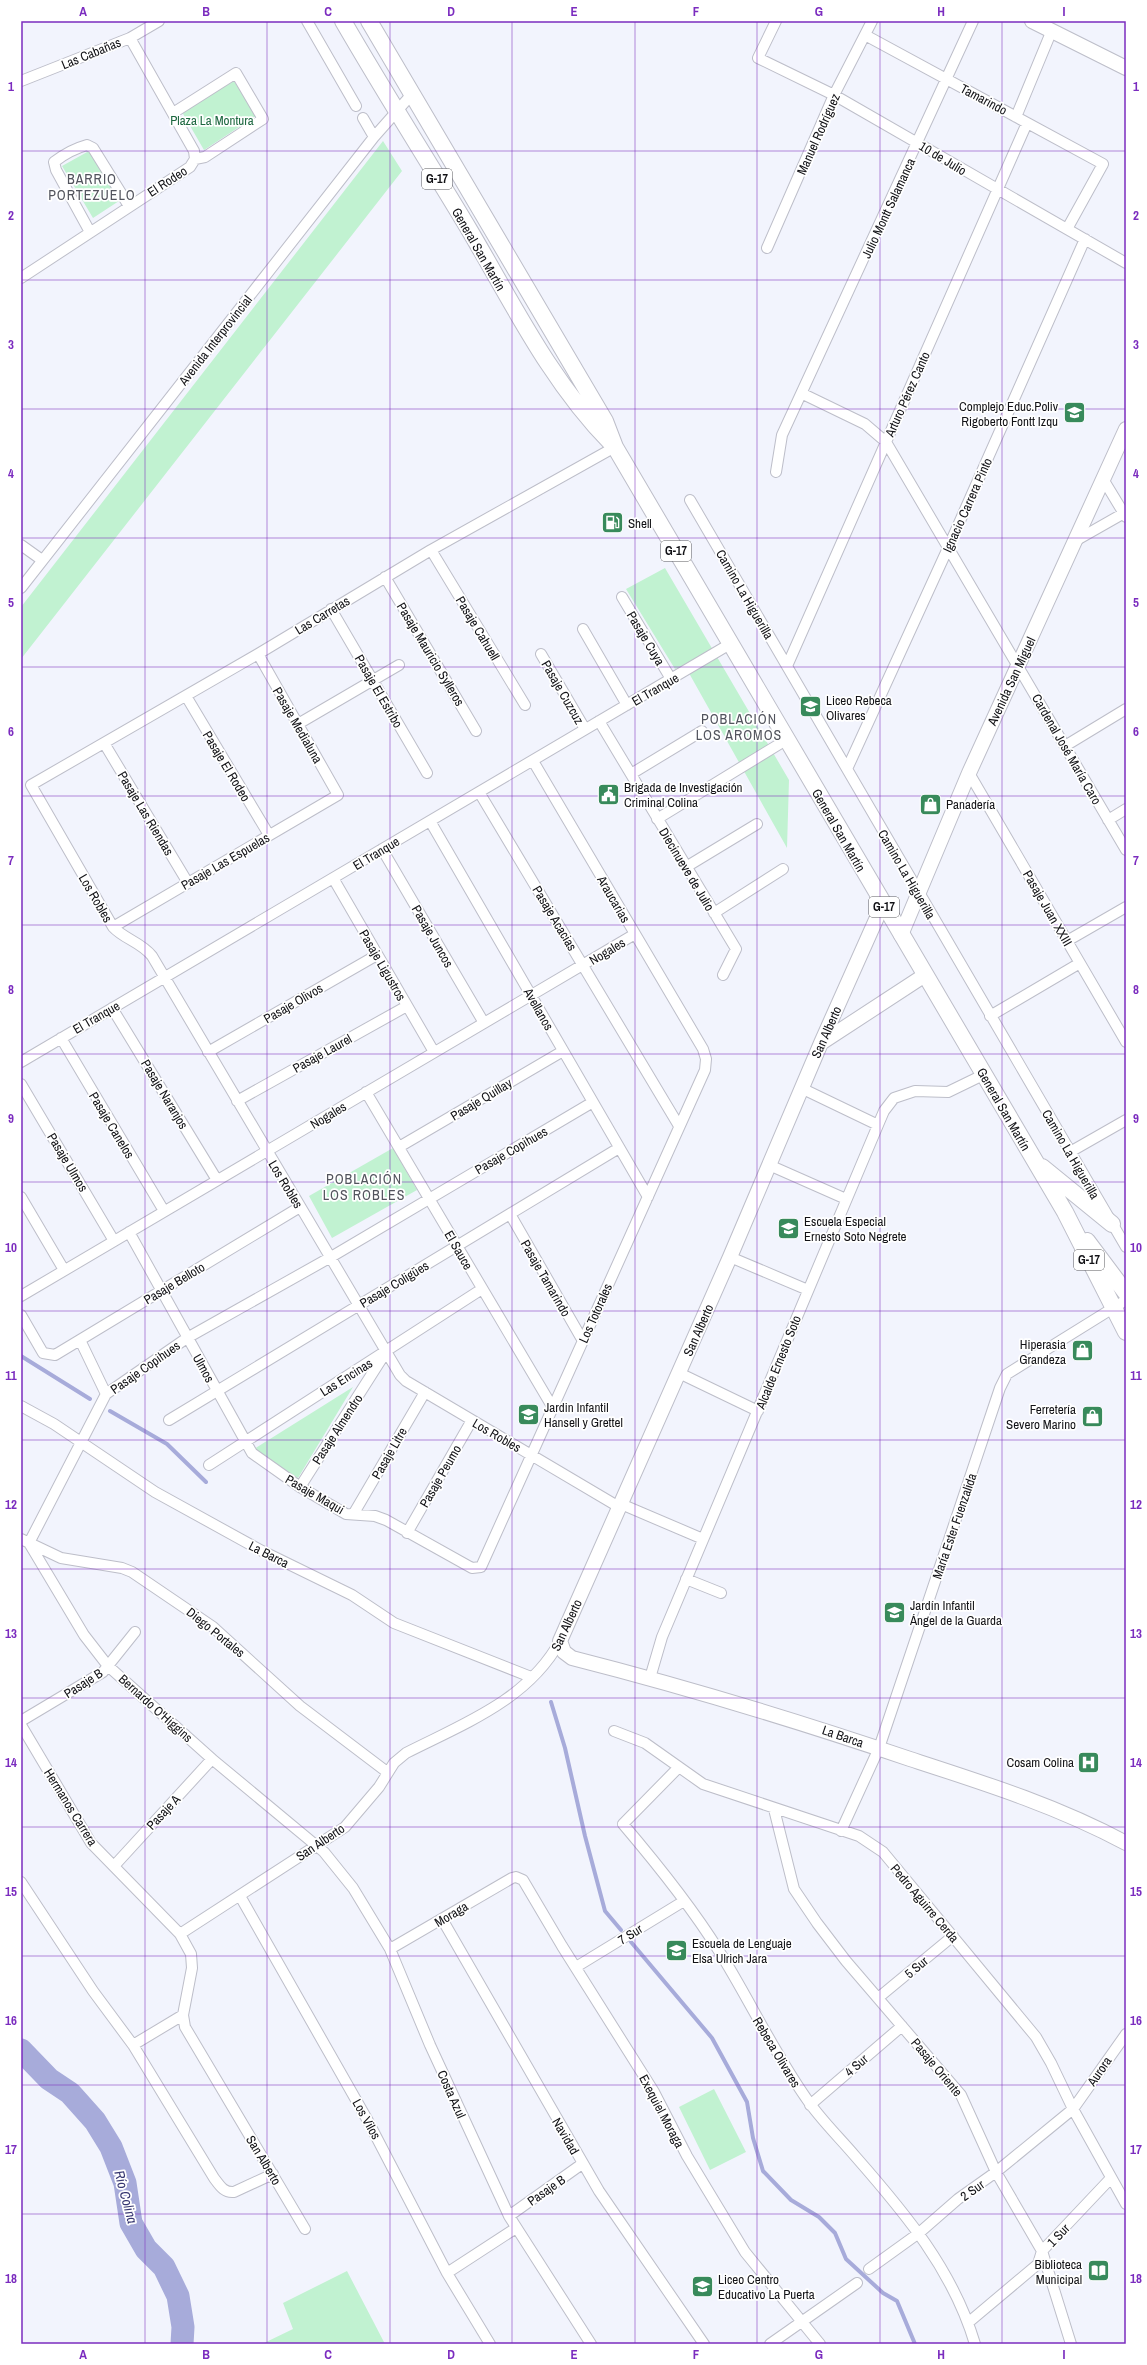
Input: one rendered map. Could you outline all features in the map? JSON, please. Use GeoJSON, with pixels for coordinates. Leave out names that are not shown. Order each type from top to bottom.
{"type":"FeatureCollection","features":[{"type":"Feature","properties":{"kind":"main road","name":"General San Martín"},"geometry":{"type":"LineString","coordinates":[[343,21],[396,112],[470,231],[530,337],[591,421],[615,447]]}},
{"type":"Feature","properties":{"kind":"main road","name":"General San Martín"},"geometry":{"type":"LineString","coordinates":[[369,21],[605,421],[615,447],[786,740],[1065,1212],[1126,1332]]}},
{"type":"Feature","properties":{"kind":"main road"},"geometry":{"type":"LineString","coordinates":[[1032,1158],[1112,1224]]}},
{"type":"Feature","properties":{"kind":"main road","name":"General San Martín"},"geometry":{"type":"LineString","coordinates":[[1065,1212],[1126,1293]]}},
{"type":"Feature","properties":{"kind":"street","name":"Las Cabañas"},"geometry":{"type":"LineString","coordinates":[[21,81],[130,38],[159,21]]}},
{"type":"Feature","properties":{"kind":"street"},"geometry":{"type":"LineString","coordinates":[[307,21],[356,106]]}},
{"type":"Feature","properties":{"kind":"street","name":"10 de Julio"},"geometry":{"type":"LineString","coordinates":[[776,21],[758,58],[834,95],[998,191],[1126,263]]}},
{"type":"Feature","properties":{"kind":"street","name":"Manuel Rodríguez"},"geometry":{"type":"LineString","coordinates":[[767,248],[834,95],[872,21]]}},
{"type":"Feature","properties":{"kind":"street","name":"Julio Montt Salamanca"},"geometry":{"type":"LineString","coordinates":[[776,472],[782,435],[973,21]]}},
{"type":"Feature","properties":{"kind":"street"},"geometry":{"type":"LineString","coordinates":[[1034,21],[1126,68]]}},
{"type":"Feature","properties":{"kind":"street"},"geometry":{"type":"LineString","coordinates":[[1016,117],[1052,30]]}},
{"type":"Feature","properties":{"kind":"street","name":"Tamarindo"},"geometry":{"type":"LineString","coordinates":[[865,35],[1103,164],[1067,229]]}},
{"type":"Feature","properties":{"kind":"street","name":"El Rodeo"},"geometry":{"type":"LineString","coordinates":[[21,278],[190,167],[195,159],[194,151],[130,38]]}},
{"type":"Feature","properties":{"kind":"street"},"geometry":{"type":"LineString","coordinates":[[172,113],[236,73],[263,119],[205,157],[195,159]]}},
{"type":"Feature","properties":{"kind":"street","name":"Avenida Interprovincial"},"geometry":{"type":"LineString","coordinates":[[21,588],[374,137],[412,94]]}},
{"type":"Feature","properties":{"kind":"street"},"geometry":{"type":"LineString","coordinates":[[363,118],[374,137]]}},
{"type":"Feature","properties":{"kind":"street","name":"Arturo Pérez Canto"},"geometry":{"type":"LineString","coordinates":[[787,666],[1027,123]]}},
{"type":"Feature","properties":{"kind":"street"},"geometry":{"type":"LineString","coordinates":[[90,232],[56,170],[54,162],[58,159],[82,146],[87,145],[93,148],[129,206]]}},
{"type":"Feature","properties":{"kind":"street","name":"Ignacio Carrera Pinto"},"geometry":{"type":"LineString","coordinates":[[847,769],[948,548],[1084,239]]}},
{"type":"Feature","properties":{"kind":"street","name":"Cardenal José María Caro"},"geometry":{"type":"LineString","coordinates":[[802,394],[865,424],[886,442],[1126,850]]}},
{"type":"Feature","properties":{"kind":"street","name":"Avenida San Miguel"},"geometry":{"type":"LineString","coordinates":[[901,935],[969,773],[1126,429]]}},
{"type":"Feature","properties":{"kind":"street","name":"Las Carretas"},"geometry":{"type":"LineString","coordinates":[[31,785],[258,654],[431,550],[615,447]]}},
{"type":"Feature","properties":{"kind":"street"},"geometry":{"type":"LineString","coordinates":[[1074,541],[1125,514],[1103,479]]}},
{"type":"Feature","properties":{"kind":"street","name":"Camino La Higuerilla"},"geometry":{"type":"LineString","coordinates":[[690,500],[1126,1247]]}},
{"type":"Feature","properties":{"kind":"street"},"geometry":{"type":"LineString","coordinates":[[21,544],[42,560]]}},
{"type":"Feature","properties":{"kind":"street","name":"Pasaje Cahuell"},"geometry":{"type":"LineString","coordinates":[[431,550],[525,705]]}},
{"type":"Feature","properties":{"kind":"street","name":"Pasaje Mauricio Sylleros"},"geometry":{"type":"LineString","coordinates":[[385,577],[476,731]]}},
{"type":"Feature","properties":{"kind":"street","name":"Pasaje Cuya"},"geometry":{"type":"LineString","coordinates":[[622,597],[671,679]]}},
{"type":"Feature","properties":{"kind":"street","name":"Pasaje El Estribo"},"geometry":{"type":"LineString","coordinates":[[331,609],[426,773]]}},
{"type":"Feature","properties":{"kind":"street"},"geometry":{"type":"LineString","coordinates":[[583,629],[627,705]]}},
{"type":"Feature","properties":{"kind":"street","name":"El Tranque"},"geometry":{"type":"LineString","coordinates":[[21,1062],[730,644]]}},
{"type":"Feature","properties":{"kind":"street","name":"Pasaje Medialuna"},"geometry":{"type":"LineString","coordinates":[[258,654],[338,795]]}},
{"type":"Feature","properties":{"kind":"street","name":"Pasaje Cuzcuz"},"geometry":{"type":"LineString","coordinates":[[541,654],[586,729]]}},
{"type":"Feature","properties":{"kind":"street"},"geometry":{"type":"LineString","coordinates":[[298,724],[399,665]]}},
{"type":"Feature","properties":{"kind":"street","name":"Pasaje El Rodeo"},"geometry":{"type":"LineString","coordinates":[[186,696],[269,835]]}},
{"type":"Feature","properties":{"kind":"street"},"geometry":{"type":"LineString","coordinates":[[1065,746],[1126,709]]}},
{"type":"Feature","properties":{"kind":"street","name":"Diecinueve de Julio"},"geometry":{"type":"LineString","coordinates":[[599,721],[736,950],[722,976]]}},
{"type":"Feature","properties":{"kind":"street"},"geometry":{"type":"LineString","coordinates":[[631,774],[702,731]]}},
{"type":"Feature","properties":{"kind":"street"},"geometry":{"type":"LineString","coordinates":[[657,819],[786,740]]}},
{"type":"Feature","properties":{"kind":"street","name":"Pasaje Las Riendas"},"geometry":{"type":"LineString","coordinates":[[104,743],[188,883]]}},
{"type":"Feature","properties":{"kind":"street","name":"Araucarias"},"geometry":{"type":"LineString","coordinates":[[532,761],[703,1049],[706,1059]]}},
{"type":"Feature","properties":{"kind":"street","name":"Pasaje Juan XXIII"},"geometry":{"type":"LineString","coordinates":[[969,773],[1126,1042]]}},
{"type":"Feature","properties":{"kind":"street","name":"Los Robles"},"geometry":{"type":"LineString","coordinates":[[31,785],[113,927],[118,932],[147,949],[358,1306],[386,1352],[406,1381],[620,1505],[703,1539]]}},
{"type":"Feature","properties":{"kind":"street","name":"Pasaje Acacias"},"geometry":{"type":"LineString","coordinates":[[479,792],[679,1126]]}},
{"type":"Feature","properties":{"kind":"street","name":"Pasaje Las Espuelas"},"geometry":{"type":"LineString","coordinates":[[113,927],[338,795]]}},
{"type":"Feature","properties":{"kind":"street"},"geometry":{"type":"LineString","coordinates":[[1108,820],[1126,809]]}},
{"type":"Feature","properties":{"kind":"street","name":"Avellanos"},"geometry":{"type":"LineString","coordinates":[[430,821],[648,1197]]}},
{"type":"Feature","properties":{"kind":"street"},"geometry":{"type":"LineString","coordinates":[[686,867],[757,824]]}},
{"type":"Feature","properties":{"kind":"street","name":"Pasaje Juncos"},"geometry":{"type":"LineString","coordinates":[[382,849],[484,1023]]}},
{"type":"Feature","properties":{"kind":"street"},"geometry":{"type":"LineString","coordinates":[[714,913],[783,869]]}},
{"type":"Feature","properties":{"kind":"street","name":"Pasaje Ligustros"},"geometry":{"type":"LineString","coordinates":[[333,878],[434,1052]]}},
{"type":"Feature","properties":{"kind":"street","name":"San Alberto"},"geometry":{"type":"LineString","coordinates":[[305,2229],[185,2027],[183,2015],[192,1968],[191,1954],[180,1934],[240,1896],[315,1845],[345,1827],[379,1787],[387,1772],[406,1753],[490,1710],[516,1694],[552,1655],[560,1641],[730,1258],[801,1088],[882,904]]}},
{"type":"Feature","properties":{"kind":"street"},"geometry":{"type":"LineString","coordinates":[[1067,941],[1126,907]]}},
{"type":"Feature","properties":{"kind":"street","name":"Nogales"},"geometry":{"type":"LineString","coordinates":[[21,1296],[635,934]]}},
{"type":"Feature","properties":{"kind":"street","name":"Pasaje Olivos"},"geometry":{"type":"LineString","coordinates":[[208,1052],[377,955]]}},
{"type":"Feature","properties":{"kind":"street"},"geometry":{"type":"LineString","coordinates":[[990,1016],[1080,963]]}},
{"type":"Feature","properties":{"kind":"street"},"geometry":{"type":"LineString","coordinates":[[821,1042],[925,975]]}},
{"type":"Feature","properties":{"kind":"street","name":"Pasaje Laurel"},"geometry":{"type":"LineString","coordinates":[[237,1101],[407,1006]]}},
{"type":"Feature","properties":{"kind":"street","name":"Pasaje Naranjos"},"geometry":{"type":"LineString","coordinates":[[112,1008],[217,1180]]}},
{"type":"Feature","properties":{"kind":"street","name":"Pasaje Canelos"},"geometry":{"type":"LineString","coordinates":[[61,1038],[164,1211]]}},
{"type":"Feature","properties":{"kind":"street","name":"Pasaje Quillay"},"geometry":{"type":"LineString","coordinates":[[399,1147],[563,1051]]}},
{"type":"Feature","properties":{"kind":"street","name":"Los Totorales"},"geometry":{"type":"LineString","coordinates":[[481,1567],[705,1070],[706,1059]]}},
{"type":"Feature","properties":{"kind":"street","name":"Alcalde Ernesto Soto"},"geometry":{"type":"LineString","coordinates":[[650,1678],[662,1637],[884,1111],[894,1098],[915,1091],[948,1092],[983,1075]]}},
{"type":"Feature","properties":{"kind":"street","name":"Pasaje Ulmos"},"geometry":{"type":"LineString","coordinates":[[21,1084],[114,1241]]}},
{"type":"Feature","properties":{"kind":"street"},"geometry":{"type":"LineString","coordinates":[[801,1088],[878,1125]]}},
{"type":"Feature","properties":{"kind":"street","name":"El Sauce"},"geometry":{"type":"LineString","coordinates":[[366,1092],[553,1408]]}},
{"type":"Feature","properties":{"kind":"street","name":"Pasaje Copihues"},"geometry":{"type":"LineString","coordinates":[[24,1543],[106,1394],[187,1338],[330,1257],[593,1102]]}},
{"type":"Feature","properties":{"kind":"street"},"geometry":{"type":"LineString","coordinates":[[1070,1152],[1126,1120]]}},
{"type":"Feature","properties":{"kind":"street","name":"Pasaje Coligües"},"geometry":{"type":"LineString","coordinates":[[168,1420],[619,1148]]}},
{"type":"Feature","properties":{"kind":"street"},"geometry":{"type":"LineString","coordinates":[[769,1165],[846,1199]]}},
{"type":"Feature","properties":{"kind":"street"},"geometry":{"type":"LineString","coordinates":[[21,1197],[64,1270]]}},
{"type":"Feature","properties":{"kind":"street","name":"Pasaje Belloto"},"geometry":{"type":"LineString","coordinates":[[21,1315],[43,1353],[47,1355],[55,1355],[300,1207]]}},
{"type":"Feature","properties":{"kind":"street","name":"Pasaje Tamarindo"},"geometry":{"type":"LineString","coordinates":[[510,1214],[583,1341]]}},
{"type":"Feature","properties":{"kind":"street","name":"Ulmos"},"geometry":{"type":"LineString","coordinates":[[129,1232],[245,1442]]}},
{"type":"Feature","properties":{"kind":"street"},"geometry":{"type":"LineString","coordinates":[[730,1258],[808,1290]]}},
{"type":"Feature","properties":{"kind":"street","name":"Las Encinas"},"geometry":{"type":"LineString","coordinates":[[209,1465],[482,1289]]}},
{"type":"Feature","properties":{"kind":"street","name":"María Ester Fuenzalida"},"geometry":{"type":"LineString","coordinates":[[842,1831],[879,1748],[1000,1388],[1007,1374],[1126,1300]]}},
{"type":"Feature","properties":{"kind":"street"},"geometry":{"type":"LineString","coordinates":[[80,1340],[106,1394]]}},
{"type":"Feature","properties":{"kind":"street","name":"Pasaje Almendro"},"geometry":{"type":"LineString","coordinates":[[300,1487],[386,1352]]}},
{"type":"Feature","properties":{"kind":"street"},"geometry":{"type":"LineString","coordinates":[[679,1373],[758,1411]]}},
{"type":"Feature","properties":{"kind":"street","name":"Pasaje Litre"},"geometry":{"type":"LineString","coordinates":[[354,1513],[425,1392]]}},
{"type":"Feature","properties":{"kind":"street","name":"La Barca"},"geometry":{"type":"LineString","coordinates":[[21,1406],[80,1441],[156,1492],[262,1551],[352,1595],[394,1623],[531,1677]]}},
{"type":"Feature","properties":{"kind":"street","name":"Pasaje Peumo"},"geometry":{"type":"LineString","coordinates":[[407,1533],[472,1420]]}},
{"type":"Feature","properties":{"kind":"street","name":"Pasaje Maqui"},"geometry":{"type":"LineString","coordinates":[[245,1442],[252,1453],[300,1487],[346,1514],[354,1513],[375,1516],[472,1568],[481,1567]]}},
{"type":"Feature","properties":{"kind":"street","name":"Bernardo O'Higgins"},"geometry":{"type":"LineString","coordinates":[[24,1543],[94,1651],[108,1666],[212,1759],[315,1845]]}},
{"type":"Feature","properties":{"kind":"street","name":"Diego Portales"},"geometry":{"type":"LineString","coordinates":[[24,1543],[61,1558],[122,1568],[132,1572],[213,1627],[300,1706],[387,1772]]}},
{"type":"Feature","properties":{"kind":"street"},"geometry":{"type":"LineString","coordinates":[[686,1580],[721,1593]]}},
{"type":"Feature","properties":{"kind":"street","name":"Pasaje B"},"geometry":{"type":"LineString","coordinates":[[21,1721],[103,1672],[135,1632]]}},
{"type":"Feature","properties":{"kind":"street","name":"La Barca"},"geometry":{"type":"LineString","coordinates":[[560,1641],[564,1652],[572,1658],[650,1678],[801,1722],[1014,1793],[1085,1823],[1126,1843]]}},
{"type":"Feature","properties":{"kind":"street","name":"Hermanos Carrera"},"geometry":{"type":"LineString","coordinates":[[21,1725],[91,1843],[180,1934]]}},
{"type":"Feature","properties":{"kind":"street","name":"Pedro Aguirre Cerda"},"geometry":{"type":"LineString","coordinates":[[614,1731],[645,1743],[703,1784],[858,1836],[883,1852],[1036,2037],[1052,2063],[1073,2109],[1126,2204]]}},
{"type":"Feature","properties":{"kind":"street","name":"Pasaje A"},"geometry":{"type":"LineString","coordinates":[[114,1866],[212,1759]]}},
{"type":"Feature","properties":{"kind":"street","name":"Rebeca Olivares"},"geometry":{"type":"LineString","coordinates":[[679,1767],[623,1824],[684,1901],[719,1950],[762,2029],[810,2105],[919,2232],[948,2277],[969,2322],[975,2344]]}},
{"type":"Feature","properties":{"kind":"street","name":"Pasaje Oriente"},"geometry":{"type":"LineString","coordinates":[[774,1809],[794,1889],[817,1924],[961,2095],[996,2172],[1042,2251],[1071,2344]]}},
{"type":"Feature","properties":{"kind":"street","name":"Costa Azul"},"geometry":{"type":"LineString","coordinates":[[315,1845],[334,1864],[353,1888],[390,1949],[430,2045],[509,2216],[591,2344]]}},
{"type":"Feature","properties":{"kind":"street","name":"Moraga"},"geometry":{"type":"LineString","coordinates":[[390,1949],[512,1878]]}},
{"type":"Feature","properties":{"kind":"street","name":"Exequiel Moraga"},"geometry":{"type":"LineString","coordinates":[[512,1878],[519,1878],[526,1884],[654,2092],[687,2156],[745,2252],[820,2344]]}},
{"type":"Feature","properties":{"kind":"street"},"geometry":{"type":"LineString","coordinates":[[21,1882],[93,1991],[133,2045],[214,2178],[223,2189],[228,2192],[234,2192],[272,2174]]}},
{"type":"Feature","properties":{"kind":"street","name":"Los Vilos"},"geometry":{"type":"LineString","coordinates":[[240,1896],[368,2121],[447,2273],[490,2344]]}},
{"type":"Feature","properties":{"kind":"street","name":"7 Sur"},"geometry":{"type":"LineString","coordinates":[[576,1967],[684,1901]]}},
{"type":"Feature","properties":{"kind":"street","name":"Navidad"},"geometry":{"type":"LineString","coordinates":[[442,1919],[582,2164],[622,2228],[704,2344]]}},
{"type":"Feature","properties":{"kind":"street","name":"5 Sur"},"geometry":{"type":"LineString","coordinates":[[878,1998],[953,1936]]}},
{"type":"Feature","properties":{"kind":"street"},"geometry":{"type":"LineString","coordinates":[[133,2045],[183,2015]]}},
{"type":"Feature","properties":{"kind":"street","name":"4 Sur"},"geometry":{"type":"LineString","coordinates":[[810,2105],[902,2026]]}},
{"type":"Feature","properties":{"kind":"street","name":"Aurora"},"geometry":{"type":"LineString","coordinates":[[1073,2109],[1126,2034]]}},
{"type":"Feature","properties":{"kind":"street","name":"2 Sur"},"geometry":{"type":"LineString","coordinates":[[869,2269],[919,2232],[958,2199],[996,2172],[1073,2109]]}},
{"type":"Feature","properties":{"kind":"street","name":"Pasaje B"},"geometry":{"type":"LineString","coordinates":[[509,2216],[582,2164]]}},
{"type":"Feature","properties":{"kind":"street","name":"1 Sur"},"geometry":{"type":"LineString","coordinates":[[969,2322],[1038,2264],[1042,2251],[1111,2178]]}},
{"type":"Feature","properties":{"kind":"street"},"geometry":{"type":"LineString","coordinates":[[447,2273],[516,2228]]}},
{"type":"Feature","properties":{"kind":"street"},"geometry":{"type":"LineString","coordinates":[[770,2344],[856,2283]]}},
{"type":"Feature","properties":{"kind":"green space","name":"Plaza La Montura"},"geometry":{"type":"Polygon","coordinates":[[[234,81],[256,116],[204,150],[182,112],[234,81]]]}},
{"type":"Feature","properties":{"kind":"green space"},"geometry":{"type":"Polygon","coordinates":[[[383,141],[402,171],[21,659],[21,607],[383,141]]]}},
{"type":"Feature","properties":{"kind":"green space"},"geometry":{"type":"Polygon","coordinates":[[[89,151],[119,201],[93,218],[62,166],[89,151]]]}},
{"type":"Feature","properties":{"kind":"green space"},"geometry":{"type":"Polygon","coordinates":[[[665,568],[789,780],[787,848],[685,666],[675,669],[626,589],[665,568]]]}},
{"type":"Feature","properties":{"kind":"green space"},"geometry":{"type":"Polygon","coordinates":[[[393,1148],[417,1190],[332,1238],[309,1196],[393,1148]]]}},
{"type":"Feature","properties":{"kind":"green space"},"geometry":{"type":"Polygon","coordinates":[[[353,1387],[298,1478],[254,1449],[353,1387]]]}},
{"type":"Feature","properties":{"kind":"green space"},"geometry":{"type":"Polygon","coordinates":[[[714,2089],[746,2152],[710,2170],[679,2107],[714,2089]]]}},
{"type":"Feature","properties":{"kind":"green space"},"geometry":{"type":"Polygon","coordinates":[[[347,2271],[385,2344],[262,2344],[293,2329],[283,2303],[347,2271]]]}},
{"type":"Feature","properties":{"kind":"waterway"},"geometry":{"type":"LineString","coordinates":[[21,1356],[90,1399]]}},
{"type":"Feature","properties":{"kind":"waterway"},"geometry":{"type":"LineString","coordinates":[[110,1411],[167,1444],[206,1482]]}},
{"type":"Feature","properties":{"kind":"waterway"},"geometry":{"type":"LineString","coordinates":[[551,1702],[565,1748],[585,1836],[605,1911],[621,1930]]}},
{"type":"Feature","properties":{"kind":"waterway"},"geometry":{"type":"LineString","coordinates":[[631,1942],[712,2038],[747,2102],[753,2138],[763,2171],[791,2200],[819,2217],[835,2233],[846,2259],[883,2293],[897,2301],[915,2344]]}},
{"type":"Feature","properties":{"kind":"waterway","name":"Río Colina"},"geometry":{"type":"LineString","coordinates":[[21,2050],[49,2079],[70,2093],[95,2121],[111,2147],[125,2183],[131,2223],[146,2249],[164,2267],[178,2296],[183,2327],[182,2344]]}},
{"type":"Feature","properties":{"kind":"place","name":"Complejo Educ.Poliv Rigoberto Fontt Izqu"},"geometry":{"type":"Point","coordinates":[1074,413]}},
{"type":"Feature","properties":{"kind":"place","name":"Shell"},"geometry":{"type":"Point","coordinates":[613,523]}},
{"type":"Feature","properties":{"kind":"place","name":"Liceo Rebeca Olivares"},"geometry":{"type":"Point","coordinates":[810,707]}},
{"type":"Feature","properties":{"kind":"place","name":"Brigada de Investigación Criminal Colina"},"geometry":{"type":"Point","coordinates":[608,794]}},
{"type":"Feature","properties":{"kind":"place","name":"Panadería"},"geometry":{"type":"Point","coordinates":[930,804]}},
{"type":"Feature","properties":{"kind":"place","name":"Escuela Especial Ernesto Soto Negrete"},"geometry":{"type":"Point","coordinates":[789,1228]}},
{"type":"Feature","properties":{"kind":"place","name":"Hiperasia Grandeza"},"geometry":{"type":"Point","coordinates":[1082,1351]}},
{"type":"Feature","properties":{"kind":"place","name":"Jardin Infantil Hansell y Grettel"},"geometry":{"type":"Point","coordinates":[528,1414]}},
{"type":"Feature","properties":{"kind":"place","name":"Ferretería Severo Marino"},"geometry":{"type":"Point","coordinates":[1092,1416]}},
{"type":"Feature","properties":{"kind":"place","name":"Jardín Infantil Ángel de la Guarda"},"geometry":{"type":"Point","coordinates":[895,1612]}},
{"type":"Feature","properties":{"kind":"place","name":"Cosam Colina"},"geometry":{"type":"Point","coordinates":[1089,1762]}},
{"type":"Feature","properties":{"kind":"place","name":"Escuela de Lenguaje Elsa Ulrich Jara"},"geometry":{"type":"Point","coordinates":[677,1950]}},
{"type":"Feature","properties":{"kind":"place","name":"Biblioteca Municipal"},"geometry":{"type":"Point","coordinates":[1098,2271]}},
{"type":"Feature","properties":{"kind":"place","name":"Liceo Centro Educativo La Puerta"},"geometry":{"type":"Point","coordinates":[702,2286]}},
{"type":"Feature","properties":{"kind":"district","name":"BARRIO PORTEZUELO"},"geometry":{"type":"Point","coordinates":[92,188]}},
{"type":"Feature","properties":{"kind":"district","name":"POBLACIÓN LOS AROMOS"},"geometry":{"type":"Point","coordinates":[739,728]}},
{"type":"Feature","properties":{"kind":"district","name":"POBLACIÓN LOS ROBLES"},"geometry":{"type":"Point","coordinates":[364,1188]}}]}
